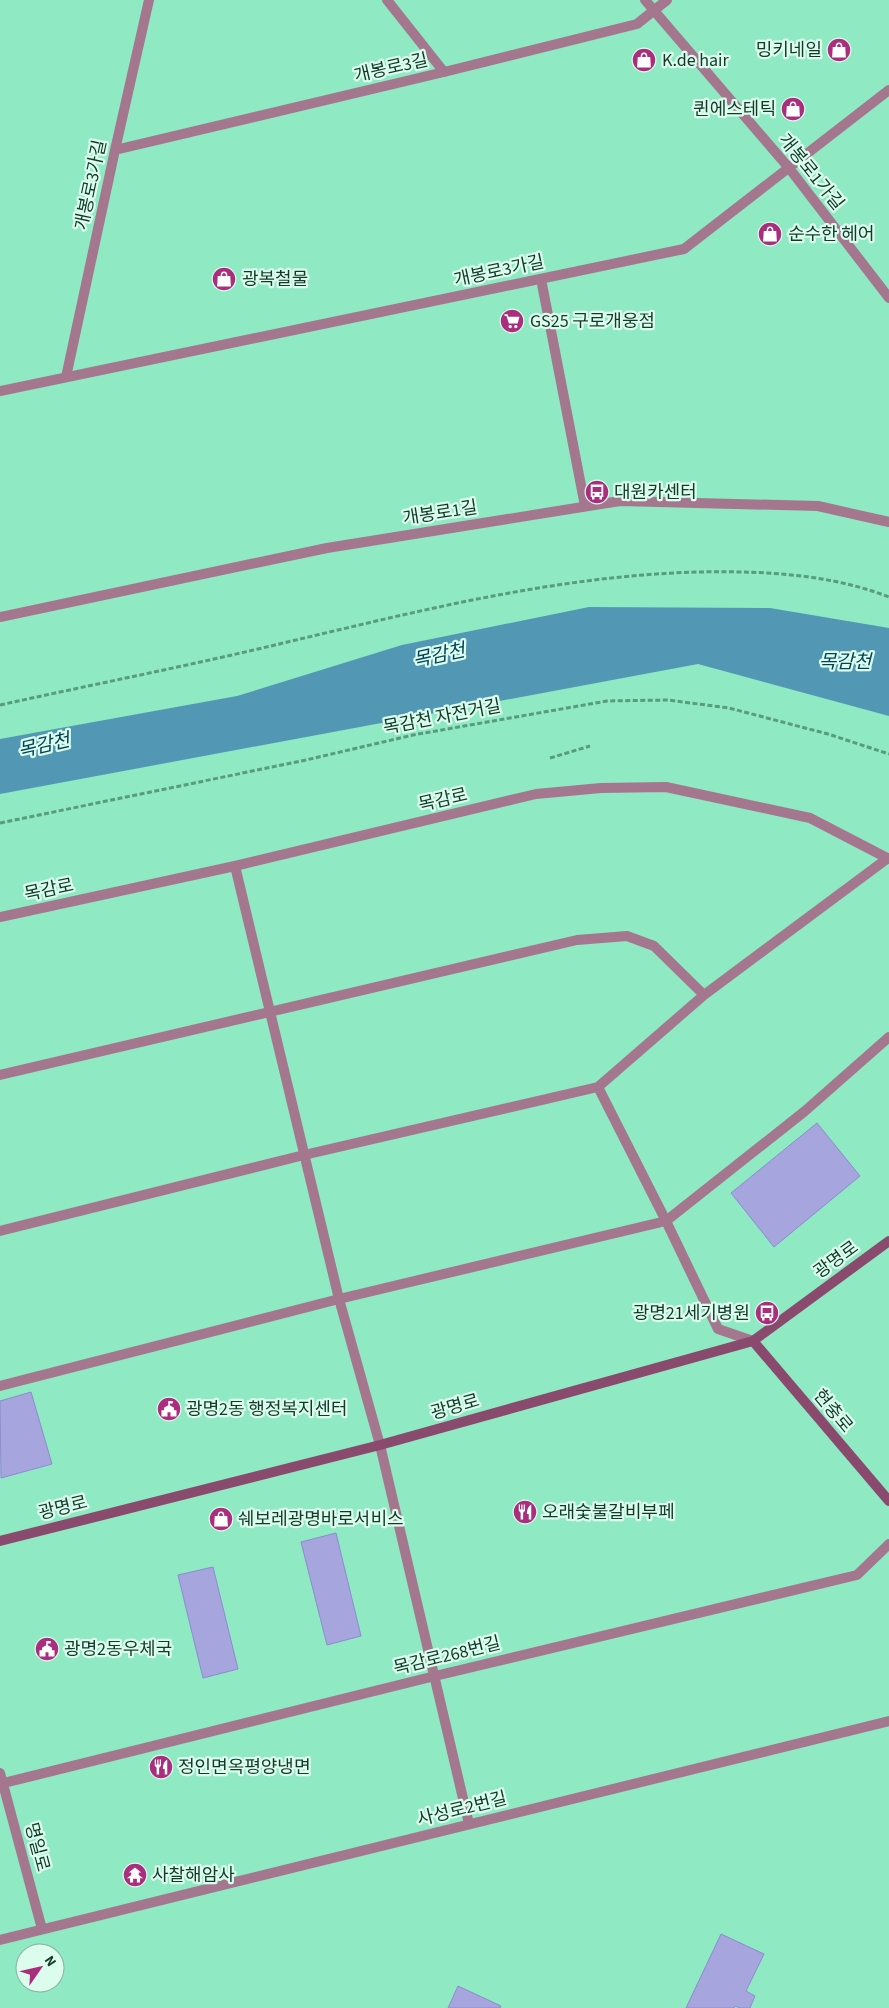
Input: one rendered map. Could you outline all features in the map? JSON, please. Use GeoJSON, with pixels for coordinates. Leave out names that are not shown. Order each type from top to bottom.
{"type":"FeatureCollection","features":[{"type":"Feature","properties":{"kind":"main road","name":"광명로"},"geometry":{"type":"LineString","coordinates":[[0,1541],[380,1445],[753,1341],[889,1241]]}},
{"type":"Feature","properties":{"kind":"main road","name":"현충로"},"geometry":{"type":"LineString","coordinates":[[753,1341],[889,1501]]}},
{"type":"Feature","properties":{"kind":"street","name":"개봉로3가길"},"geometry":{"type":"LineString","coordinates":[[66,377],[114,150],[149,0]]}},
{"type":"Feature","properties":{"kind":"street"},"geometry":{"type":"LineString","coordinates":[[387,0],[444,72]]}},
{"type":"Feature","properties":{"kind":"street","name":"개봉로1가길"},"geometry":{"type":"LineString","coordinates":[[645,0],[789,168],[889,298]]}},
{"type":"Feature","properties":{"kind":"street","name":"개봉로3길"},"geometry":{"type":"LineString","coordinates":[[114,150],[637,24],[667,0]]}},
{"type":"Feature","properties":{"kind":"street","name":"개봉로3가길"},"geometry":{"type":"LineString","coordinates":[[0,391],[684,250],[889,90]]}},
{"type":"Feature","properties":{"kind":"street"},"geometry":{"type":"LineString","coordinates":[[541,279],[585,506]]}},
{"type":"Feature","properties":{"kind":"street","name":"개봉로1길"},"geometry":{"type":"LineString","coordinates":[[0,617],[327,548],[620,501],[818,506],[889,522]]}},
{"type":"Feature","properties":{"kind":"street","name":"목감로"},"geometry":{"type":"LineString","coordinates":[[0,918],[235,866],[536,794],[620,788],[666,787],[810,818],[889,859]]}},
{"type":"Feature","properties":{"kind":"street"},"geometry":{"type":"LineString","coordinates":[[0,1231],[304,1155],[598,1087],[704,994],[889,859]]}},
{"type":"Feature","properties":{"kind":"street"},"geometry":{"type":"LineString","coordinates":[[235,866],[339,1298],[380,1445],[469,1824]]}},
{"type":"Feature","properties":{"kind":"street"},"geometry":{"type":"LineString","coordinates":[[0,1075],[577,940],[627,936],[654,946],[704,994]]}},
{"type":"Feature","properties":{"kind":"street"},"geometry":{"type":"LineString","coordinates":[[0,1386],[339,1298],[666,1221],[805,1111],[889,1037]]}},
{"type":"Feature","properties":{"kind":"street"},"geometry":{"type":"LineString","coordinates":[[598,1087],[718,1329],[753,1341]]}},
{"type":"Feature","properties":{"kind":"street","name":"목감로268번길"},"geometry":{"type":"LineString","coordinates":[[1,1780],[857,1575],[889,1544]]}},
{"type":"Feature","properties":{"kind":"street","name":"사성로2번길"},"geometry":{"type":"LineString","coordinates":[[0,1940],[889,1721]]}},
{"type":"Feature","properties":{"kind":"street","name":"명일로"},"geometry":{"type":"LineString","coordinates":[[1,1780],[42,1930]]}},
{"type":"Feature","properties":{"kind":"path"},"geometry":{"type":"LineString","coordinates":[[0,705],[234,655],[427,609],[556,585],[630,576],[702,571],[785,573],[868,588],[889,596]]}},
{"type":"Feature","properties":{"kind":"path","name":"목감천 자전거길"},"geometry":{"type":"LineString","coordinates":[[0,823],[306,760],[412,735],[607,701],[668,700],[729,708],[828,734],[889,754]]}},
{"type":"Feature","properties":{"kind":"path"},"geometry":{"type":"LineString","coordinates":[[550,758],[590,746]]}},
{"type":"Feature","properties":{"kind":"water","name":"목감천"},"geometry":{"type":"Polygon","coordinates":[[[589,607],[770,608],[889,628],[889,716],[698,664],[0,794],[0,739],[237,696],[402,645],[589,607]]]}},
{"type":"Feature","properties":{"kind":"building"},"geometry":{"type":"Polygon","coordinates":[[[817,1123],[860,1176],[774,1247],[731,1193],[817,1123]]]}},
{"type":"Feature","properties":{"kind":"building"},"geometry":{"type":"Polygon","coordinates":[[[31,1392],[52,1464],[1,1478],[0,1401],[31,1392]]]}},
{"type":"Feature","properties":{"kind":"building"},"geometry":{"type":"Polygon","coordinates":[[[336,1533],[361,1636],[327,1645],[301,1542],[336,1533]]]}},
{"type":"Feature","properties":{"kind":"building"},"geometry":{"type":"Polygon","coordinates":[[[213,1567],[238,1669],[203,1678],[178,1575],[213,1567]]]}},
{"type":"Feature","properties":{"kind":"building"},"geometry":{"type":"Polygon","coordinates":[[[721,1934],[764,1954],[746,1991],[755,1996],[750,2008],[735,2006],[734,2008],[686,2008],[721,1934]]]}},
{"type":"Feature","properties":{"kind":"building"},"geometry":{"type":"Polygon","coordinates":[[[458,1986],[501,2006],[500,2008],[448,2008],[458,1986]]]}},
{"type":"Feature","properties":{"kind":"place","name":"밍키네일"},"geometry":{"type":"Point","coordinates":[839,50]}},
{"type":"Feature","properties":{"kind":"place","name":"K.de hair"},"geometry":{"type":"Point","coordinates":[644,60]}},
{"type":"Feature","properties":{"kind":"place","name":"퀸에스테틱"},"geometry":{"type":"Point","coordinates":[793,109]}},
{"type":"Feature","properties":{"kind":"place","name":"순수한 헤어"},"geometry":{"type":"Point","coordinates":[770,234]}},
{"type":"Feature","properties":{"kind":"place","name":"광복철물"},"geometry":{"type":"Point","coordinates":[224,279]}},
{"type":"Feature","properties":{"kind":"place","name":"GS25 구로개웅점"},"geometry":{"type":"Point","coordinates":[512,321]}},
{"type":"Feature","properties":{"kind":"place","name":"대원카센터"},"geometry":{"type":"Point","coordinates":[597,492]}},
{"type":"Feature","properties":{"kind":"place","name":"광명21세기병원"},"geometry":{"type":"Point","coordinates":[767,1313]}},
{"type":"Feature","properties":{"kind":"place","name":"광명2동 행정복지센터"},"geometry":{"type":"Point","coordinates":[169,1409]}},
{"type":"Feature","properties":{"kind":"place","name":"오래숯불갈비부페"},"geometry":{"type":"Point","coordinates":[525,1512]}},
{"type":"Feature","properties":{"kind":"place","name":"쉐보레광명바로서비스"},"geometry":{"type":"Point","coordinates":[221,1519]}},
{"type":"Feature","properties":{"kind":"place","name":"광명2동우체국"},"geometry":{"type":"Point","coordinates":[47,1649]}},
{"type":"Feature","properties":{"kind":"place","name":"정인면옥평양냉면"},"geometry":{"type":"Point","coordinates":[161,1767]}},
{"type":"Feature","properties":{"kind":"place","name":"사찰해암사"},"geometry":{"type":"Point","coordinates":[135,1875]}}]}
